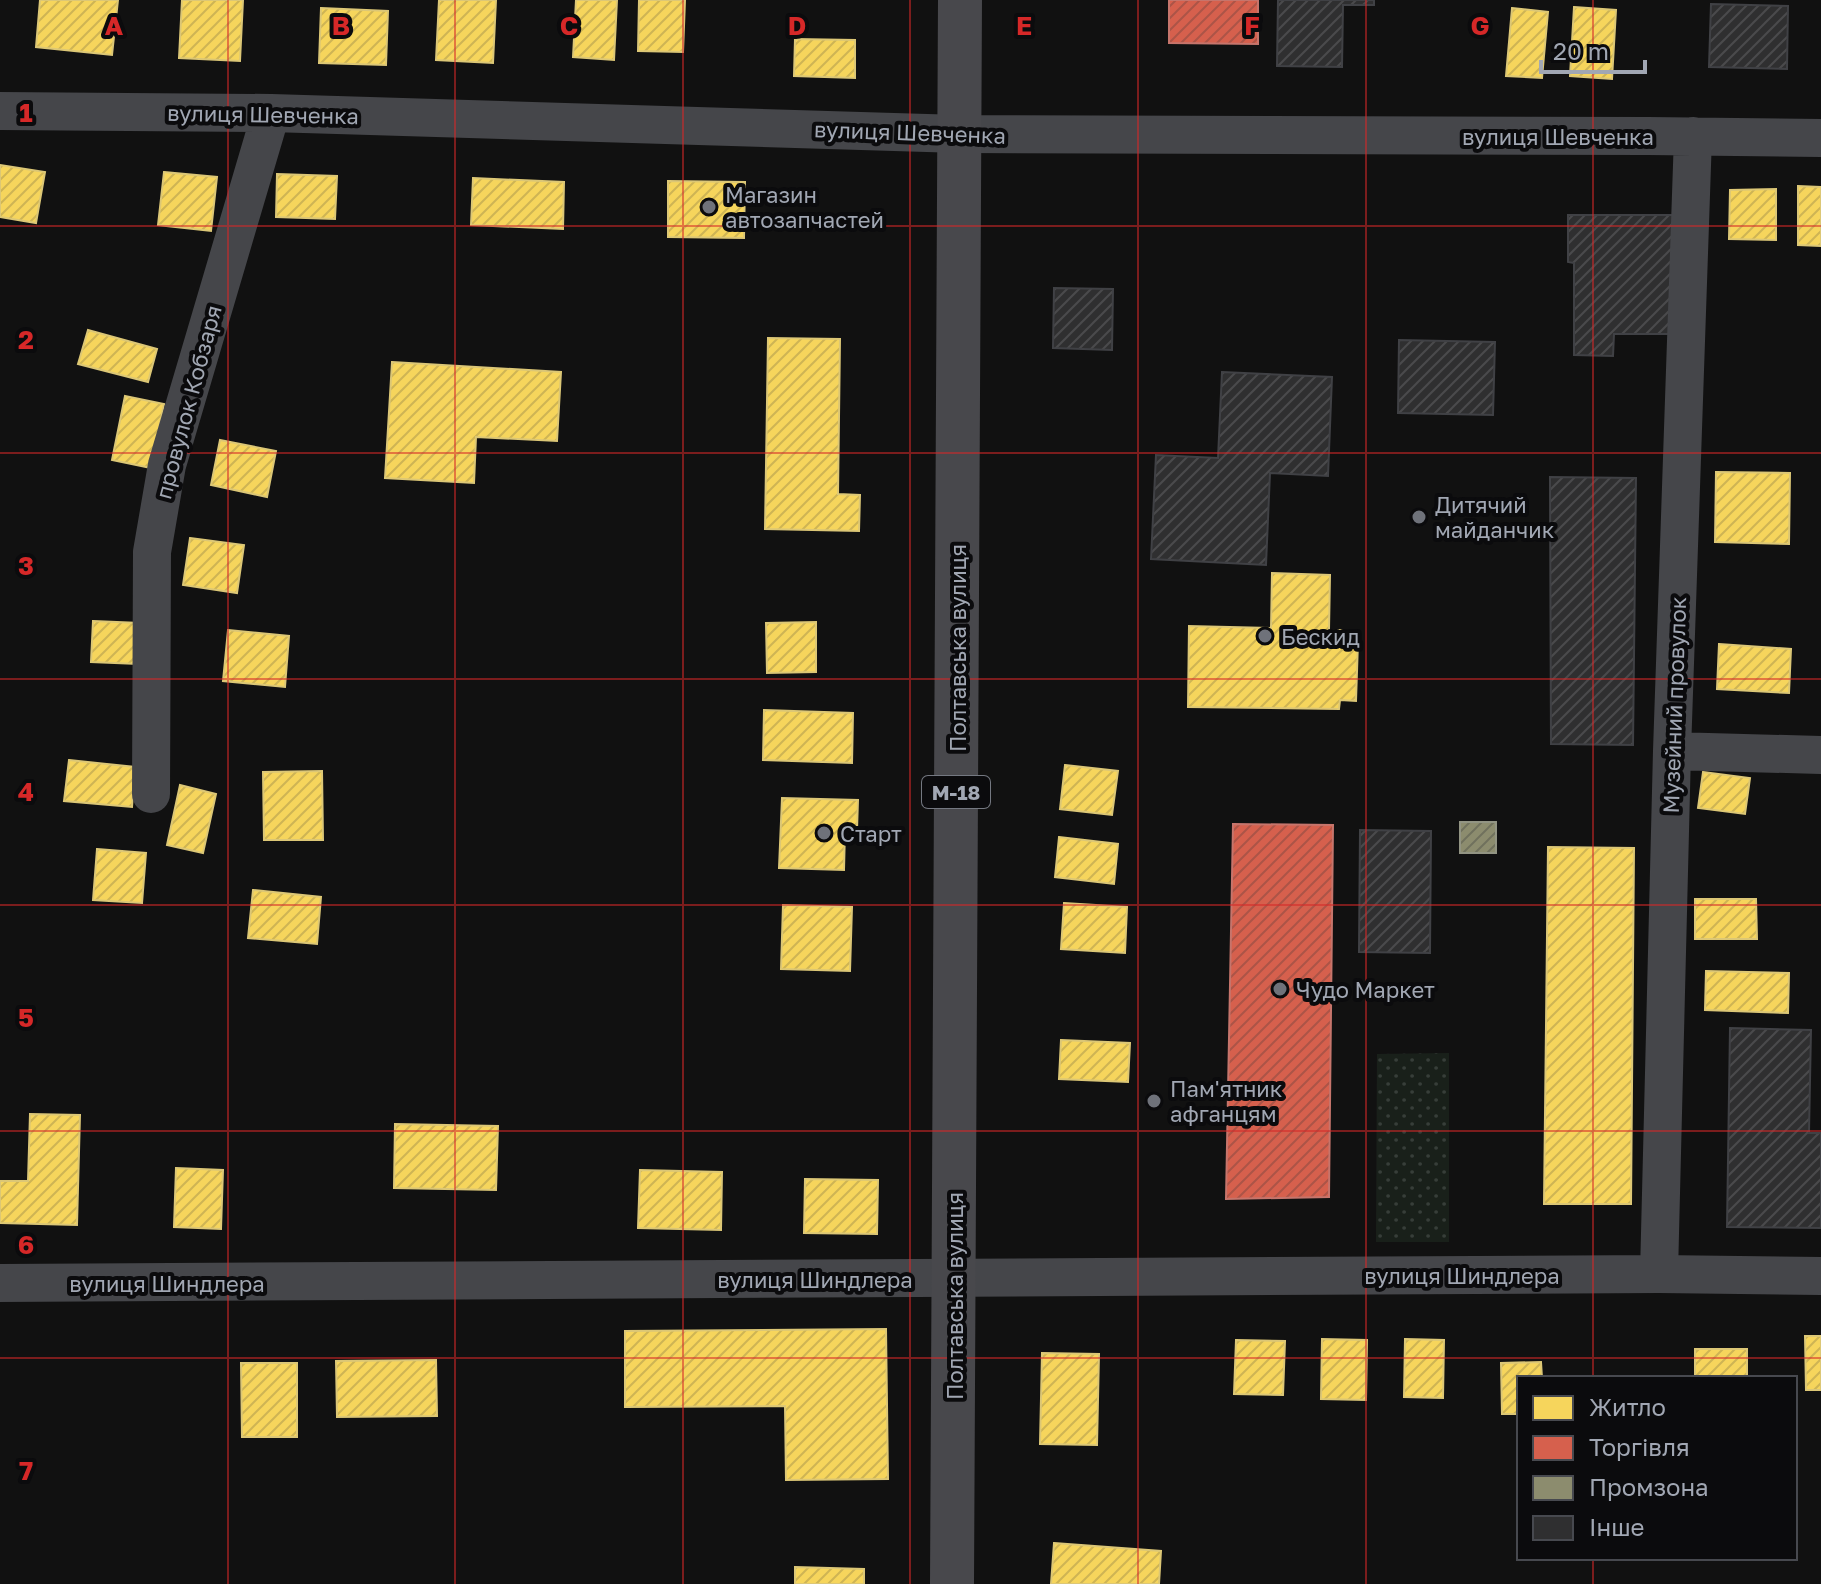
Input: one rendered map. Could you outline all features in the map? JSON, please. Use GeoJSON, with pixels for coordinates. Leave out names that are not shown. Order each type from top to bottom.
{"type":"FeatureCollection","features":[{"type":"Feature","properties":{"kind":"highway","name":"Полтавська вулиця"},"geometry":{"type":"LineString","coordinates":[[952,1584],[960,0]]}},
{"type":"Feature","properties":{"kind":"street","name":"вулиця Шевченка"},"geometry":{"type":"LineString","coordinates":[[0,111],[271,113],[960,134],[1821,138]]}},
{"type":"Feature","properties":{"kind":"street","name":"провулок Кобзаря"},"geometry":{"type":"LineString","coordinates":[[151,794],[152,552],[167,465],[271,113]]}},
{"type":"Feature","properties":{"kind":"street","name":"Музейний провулок"},"geometry":{"type":"LineString","coordinates":[[1659,1274],[1672,751],[1693,136]]}},
{"type":"Feature","properties":{"kind":"street"},"geometry":{"type":"LineString","coordinates":[[1672,751],[1821,755]]}},
{"type":"Feature","properties":{"kind":"street","name":"вулиця Шиндлера"},"geometry":{"type":"LineString","coordinates":[[0,1283],[1659,1274],[1821,1276]]}},
{"type":"Feature","properties":{"kind":"shaded area"},"geometry":{"type":"Polygon","coordinates":[[[1449,1053],[1449,1242],[1376,1242],[1377,1054],[1449,1053]]]}},
{"type":"Feature","properties":{"kind":"building: Житло"},"geometry":{"type":"Polygon","coordinates":[[[40,0],[118,0],[112,55],[36,47],[40,0]]]}},
{"type":"Feature","properties":{"kind":"building: Житло"},"geometry":{"type":"Polygon","coordinates":[[[182,0],[243,0],[240,61],[179,58],[182,0]]]}},
{"type":"Feature","properties":{"kind":"building: Житло"},"geometry":{"type":"Polygon","coordinates":[[[439,0],[496,0],[493,63],[436,60],[439,0]]]}},
{"type":"Feature","properties":{"kind":"building: Житло"},"geometry":{"type":"Polygon","coordinates":[[[576,0],[617,0],[614,60],[573,57],[576,0]]]}},
{"type":"Feature","properties":{"kind":"building: Житло"},"geometry":{"type":"Polygon","coordinates":[[[639,0],[685,0],[683,52],[638,51],[639,0]]]}},
{"type":"Feature","properties":{"kind":"building: Житло"},"geometry":{"type":"Polygon","coordinates":[[[1574,7],[1616,10],[1612,79],[1570,76],[1574,7]]]}},
{"type":"Feature","properties":{"kind":"building: Житло"},"geometry":{"type":"Polygon","coordinates":[[[321,8],[388,11],[386,65],[319,63],[321,8]]]}},
{"type":"Feature","properties":{"kind":"building: Житло"},"geometry":{"type":"Polygon","coordinates":[[[1512,8],[1548,12],[1542,78],[1506,76],[1512,8]]]}},
{"type":"Feature","properties":{"kind":"building: Житло"},"geometry":{"type":"Polygon","coordinates":[[[795,39],[855,40],[855,78],[794,76],[795,39]]]}},
{"type":"Feature","properties":{"kind":"building: Житло"},"geometry":{"type":"Polygon","coordinates":[[[0,165],[45,172],[36,223],[0,217],[0,165]]]}},
{"type":"Feature","properties":{"kind":"building: Житло"},"geometry":{"type":"Polygon","coordinates":[[[164,172],[217,177],[211,231],[158,225],[164,172]]]}},
{"type":"Feature","properties":{"kind":"building: Житло"},"geometry":{"type":"Polygon","coordinates":[[[277,174],[337,176],[335,219],[276,217],[277,174]]]}},
{"type":"Feature","properties":{"kind":"building: Житло"},"geometry":{"type":"Polygon","coordinates":[[[473,178],[564,182],[563,229],[471,225],[473,178]]]}},
{"type":"Feature","properties":{"kind":"building: Житло"},"geometry":{"type":"Polygon","coordinates":[[[668,181],[745,182],[744,238],[668,237],[668,181]]]}},
{"type":"Feature","properties":{"kind":"building: Житло"},"geometry":{"type":"Polygon","coordinates":[[[1798,186],[1821,187],[1821,246],[1798,245],[1798,186]]]}},
{"type":"Feature","properties":{"kind":"building: Житло"},"geometry":{"type":"Polygon","coordinates":[[[1776,189],[1776,240],[1729,239],[1730,190],[1776,189]]]}},
{"type":"Feature","properties":{"kind":"building: Житло"},"geometry":{"type":"Polygon","coordinates":[[[88,330],[157,349],[148,382],[78,364],[88,330]]]}},
{"type":"Feature","properties":{"kind":"building: Житло"},"geometry":{"type":"Polygon","coordinates":[[[768,338],[840,339],[838,494],[860,495],[859,531],[765,529],[768,338]]]}},
{"type":"Feature","properties":{"kind":"building: Житло"},"geometry":{"type":"Polygon","coordinates":[[[392,362],[561,372],[557,441],[476,437],[474,483],[385,478],[392,362]]]}},
{"type":"Feature","properties":{"kind":"building: Житло"},"geometry":{"type":"Polygon","coordinates":[[[125,396],[164,404],[151,468],[112,460],[125,396]]]}},
{"type":"Feature","properties":{"kind":"building: Житло"},"geometry":{"type":"Polygon","coordinates":[[[220,440],[276,451],[267,497],[211,485],[220,440]]]}},
{"type":"Feature","properties":{"kind":"building: Житло"},"geometry":{"type":"Polygon","coordinates":[[[1716,472],[1790,473],[1789,544],[1715,542],[1716,472]]]}},
{"type":"Feature","properties":{"kind":"building: Житло"},"geometry":{"type":"Polygon","coordinates":[[[190,538],[244,545],[237,593],[183,585],[190,538]]]}},
{"type":"Feature","properties":{"kind":"building: Житло","name":"Бескид"},"geometry":{"type":"Polygon","coordinates":[[[1272,573],[1330,575],[1329,630],[1342,630],[1341,642],[1358,642],[1356,701],[1340,700],[1339,709],[1188,707],[1189,626],[1271,628],[1272,573]]]}},
{"type":"Feature","properties":{"kind":"building: Житло"},"geometry":{"type":"Polygon","coordinates":[[[93,621],[140,623],[138,664],[91,662],[93,621]]]}},
{"type":"Feature","properties":{"kind":"building: Житло"},"geometry":{"type":"Polygon","coordinates":[[[816,622],[816,672],[767,673],[766,623],[816,622]]]}},
{"type":"Feature","properties":{"kind":"building: Житло"},"geometry":{"type":"Polygon","coordinates":[[[228,630],[289,636],[285,687],[223,681],[228,630]]]}},
{"type":"Feature","properties":{"kind":"building: Житло"},"geometry":{"type":"Polygon","coordinates":[[[1719,644],[1791,649],[1789,693],[1717,689],[1719,644]]]}},
{"type":"Feature","properties":{"kind":"building: Житло"},"geometry":{"type":"Polygon","coordinates":[[[764,710],[853,713],[852,763],[763,760],[764,710]]]}},
{"type":"Feature","properties":{"kind":"building: Житло"},"geometry":{"type":"Polygon","coordinates":[[[69,760],[135,767],[132,807],[64,801],[69,760]]]}},
{"type":"Feature","properties":{"kind":"building: Житло"},"geometry":{"type":"Polygon","coordinates":[[[1065,765],[1118,771],[1112,815],[1060,809],[1065,765]]]}},
{"type":"Feature","properties":{"kind":"building: Житло"},"geometry":{"type":"Polygon","coordinates":[[[322,771],[323,840],[264,840],[263,772],[322,771]]]}},
{"type":"Feature","properties":{"kind":"building: Житло"},"geometry":{"type":"Polygon","coordinates":[[[1703,772],[1750,778],[1745,814],[1698,808],[1703,772]]]}},
{"type":"Feature","properties":{"kind":"building: Житло"},"geometry":{"type":"Polygon","coordinates":[[[180,785],[216,794],[203,853],[167,845],[180,785]]]}},
{"type":"Feature","properties":{"kind":"building: Житло"},"geometry":{"type":"Polygon","coordinates":[[[782,798],[858,800],[857,830],[845,830],[844,870],[779,868],[782,798]]]}},
{"type":"Feature","properties":{"kind":"building: Житло"},"geometry":{"type":"Polygon","coordinates":[[[1059,837],[1118,844],[1114,884],[1055,877],[1059,837]]]}},
{"type":"Feature","properties":{"kind":"building: Житло"},"geometry":{"type":"Polygon","coordinates":[[[1548,847],[1634,848],[1631,1204],[1544,1204],[1548,847]]]}},
{"type":"Feature","properties":{"kind":"building: Житло"},"geometry":{"type":"Polygon","coordinates":[[[97,849],[146,853],[142,903],[93,900],[97,849]]]}},
{"type":"Feature","properties":{"kind":"building: Житло"},"geometry":{"type":"Polygon","coordinates":[[[253,890],[321,897],[317,944],[248,938],[253,890]]]}},
{"type":"Feature","properties":{"kind":"building: Житло"},"geometry":{"type":"Polygon","coordinates":[[[1695,899],[1756,899],[1757,939],[1695,939],[1695,899]]]}},
{"type":"Feature","properties":{"kind":"building: Житло"},"geometry":{"type":"Polygon","coordinates":[[[1064,903],[1127,907],[1125,953],[1061,949],[1064,903]]]}},
{"type":"Feature","properties":{"kind":"building: Житло"},"geometry":{"type":"Polygon","coordinates":[[[783,905],[852,907],[850,971],[781,969],[783,905]]]}},
{"type":"Feature","properties":{"kind":"building: Житло"},"geometry":{"type":"Polygon","coordinates":[[[1706,971],[1789,973],[1788,1013],[1705,1010],[1706,971]]]}},
{"type":"Feature","properties":{"kind":"building: Житло"},"geometry":{"type":"Polygon","coordinates":[[[1061,1040],[1130,1043],[1128,1082],[1059,1079],[1061,1040]]]}},
{"type":"Feature","properties":{"kind":"building: Житло"},"geometry":{"type":"Polygon","coordinates":[[[30,1114],[80,1115],[77,1225],[0,1223],[0,1181],[28,1181],[30,1114]]]}},
{"type":"Feature","properties":{"kind":"building: Житло"},"geometry":{"type":"Polygon","coordinates":[[[395,1124],[498,1126],[496,1190],[394,1188],[395,1124]]]}},
{"type":"Feature","properties":{"kind":"building: Житло"},"geometry":{"type":"Polygon","coordinates":[[[176,1168],[223,1170],[221,1229],[174,1227],[176,1168]]]}},
{"type":"Feature","properties":{"kind":"building: Житло"},"geometry":{"type":"Polygon","coordinates":[[[640,1170],[722,1172],[721,1230],[638,1228],[640,1170]]]}},
{"type":"Feature","properties":{"kind":"building: Житло"},"geometry":{"type":"Polygon","coordinates":[[[805,1179],[878,1180],[877,1234],[804,1233],[805,1179]]]}},
{"type":"Feature","properties":{"kind":"building: Житло"},"geometry":{"type":"Polygon","coordinates":[[[886,1329],[888,1479],[786,1480],[785,1406],[625,1407],[625,1331],[886,1329]]]}},
{"type":"Feature","properties":{"kind":"building: Житло"},"geometry":{"type":"Polygon","coordinates":[[[1805,1336],[1821,1336],[1821,1390],[1806,1390],[1805,1336]]]}},
{"type":"Feature","properties":{"kind":"building: Житло"},"geometry":{"type":"Polygon","coordinates":[[[1322,1339],[1367,1340],[1366,1400],[1321,1399],[1322,1339]]]}},
{"type":"Feature","properties":{"kind":"building: Житло"},"geometry":{"type":"Polygon","coordinates":[[[1405,1339],[1444,1340],[1443,1398],[1404,1397],[1405,1339]]]}},
{"type":"Feature","properties":{"kind":"building: Житло"},"geometry":{"type":"Polygon","coordinates":[[[1236,1340],[1285,1341],[1283,1395],[1234,1394],[1236,1340]]]}},
{"type":"Feature","properties":{"kind":"building: Житло"},"geometry":{"type":"Polygon","coordinates":[[[1695,1349],[1747,1349],[1747,1376],[1695,1376],[1695,1349]]]}},
{"type":"Feature","properties":{"kind":"building: Житло"},"geometry":{"type":"Polygon","coordinates":[[[1042,1353],[1099,1354],[1097,1445],[1040,1444],[1042,1353]]]}},
{"type":"Feature","properties":{"kind":"building: Житло"},"geometry":{"type":"Polygon","coordinates":[[[436,1360],[437,1416],[337,1417],[336,1361],[436,1360]]]}},
{"type":"Feature","properties":{"kind":"building: Житло"},"geometry":{"type":"Polygon","coordinates":[[[1541,1362],[1542,1376],[1517,1376],[1517,1414],[1502,1414],[1501,1363],[1541,1362]]]}},
{"type":"Feature","properties":{"kind":"building: Житло"},"geometry":{"type":"Polygon","coordinates":[[[241,1363],[297,1363],[297,1437],[242,1437],[241,1363]]]}},
{"type":"Feature","properties":{"kind":"building: Житло"},"geometry":{"type":"Polygon","coordinates":[[[1054,1543],[1161,1551],[1159,1584],[1051,1584],[1054,1543]]]}},
{"type":"Feature","properties":{"kind":"building: Житло"},"geometry":{"type":"Polygon","coordinates":[[[795,1567],[864,1569],[864,1584],[795,1584],[795,1567]]]}},
{"type":"Feature","properties":{"kind":"building: Торгівля"},"geometry":{"type":"Polygon","coordinates":[[[1169,0],[1258,0],[1258,44],[1169,43],[1169,0]]]}},
{"type":"Feature","properties":{"kind":"building: Торгівля","name":"Чудо Маркет"},"geometry":{"type":"Polygon","coordinates":[[[1233,824],[1333,825],[1329,1197],[1226,1199],[1233,824]]]}},
{"type":"Feature","properties":{"kind":"building: Промзона"},"geometry":{"type":"Polygon","coordinates":[[[1460,822],[1496,822],[1496,853],[1460,853],[1460,822]]]}},
{"type":"Feature","properties":{"kind":"building: Інше"},"geometry":{"type":"Polygon","coordinates":[[[1278,0],[1374,0],[1374,5],[1343,5],[1342,67],[1277,66],[1278,0]]]}},
{"type":"Feature","properties":{"kind":"building: Інше"},"geometry":{"type":"Polygon","coordinates":[[[1711,4],[1788,6],[1787,69],[1709,67],[1711,4]]]}},
{"type":"Feature","properties":{"kind":"building: Інше"},"geometry":{"type":"Polygon","coordinates":[[[1568,215],[1675,215],[1674,334],[1614,334],[1613,356],[1574,355],[1574,263],[1568,262],[1568,215]]]}},
{"type":"Feature","properties":{"kind":"building: Інше"},"geometry":{"type":"Polygon","coordinates":[[[1054,288],[1113,289],[1112,350],[1053,348],[1054,288]]]}},
{"type":"Feature","properties":{"kind":"building: Інше"},"geometry":{"type":"Polygon","coordinates":[[[1399,340],[1495,342],[1493,415],[1398,413],[1399,340]]]}},
{"type":"Feature","properties":{"kind":"building: Інше"},"geometry":{"type":"Polygon","coordinates":[[[1222,372],[1332,377],[1328,476],[1270,473],[1266,565],[1151,559],[1156,455],[1218,458],[1222,372]]]}},
{"type":"Feature","properties":{"kind":"building: Інше"},"geometry":{"type":"Polygon","coordinates":[[[1550,477],[1636,478],[1633,745],[1551,744],[1550,477]]]}},
{"type":"Feature","properties":{"kind":"building: Інше"},"geometry":{"type":"Polygon","coordinates":[[[1360,830],[1431,831],[1430,953],[1359,952],[1360,830]]]}},
{"type":"Feature","properties":{"kind":"building: Інше"},"geometry":{"type":"Polygon","coordinates":[[[1730,1028],[1811,1030],[1809,1133],[1821,1133],[1821,1228],[1727,1227],[1730,1028]]]}},
{"type":"Feature","properties":{"kind":"place","name":"Магазин автозапчастей"},"geometry":{"type":"Point","coordinates":[709,207]}},
{"type":"Feature","properties":{"kind":"place","name":"Дитячий майданчик"},"geometry":{"type":"Point","coordinates":[1419,517]}},
{"type":"Feature","properties":{"kind":"place","name":"Бескид"},"geometry":{"type":"Point","coordinates":[1265,636]}},
{"type":"Feature","properties":{"kind":"place","name":"Старт"},"geometry":{"type":"Point","coordinates":[824,833]}},
{"type":"Feature","properties":{"kind":"place","name":"Чудо Маркет"},"geometry":{"type":"Point","coordinates":[1280,989]}},
{"type":"Feature","properties":{"kind":"place","name":"Пам'ятник афганцям"},"geometry":{"type":"Point","coordinates":[1154,1101]}}]}
